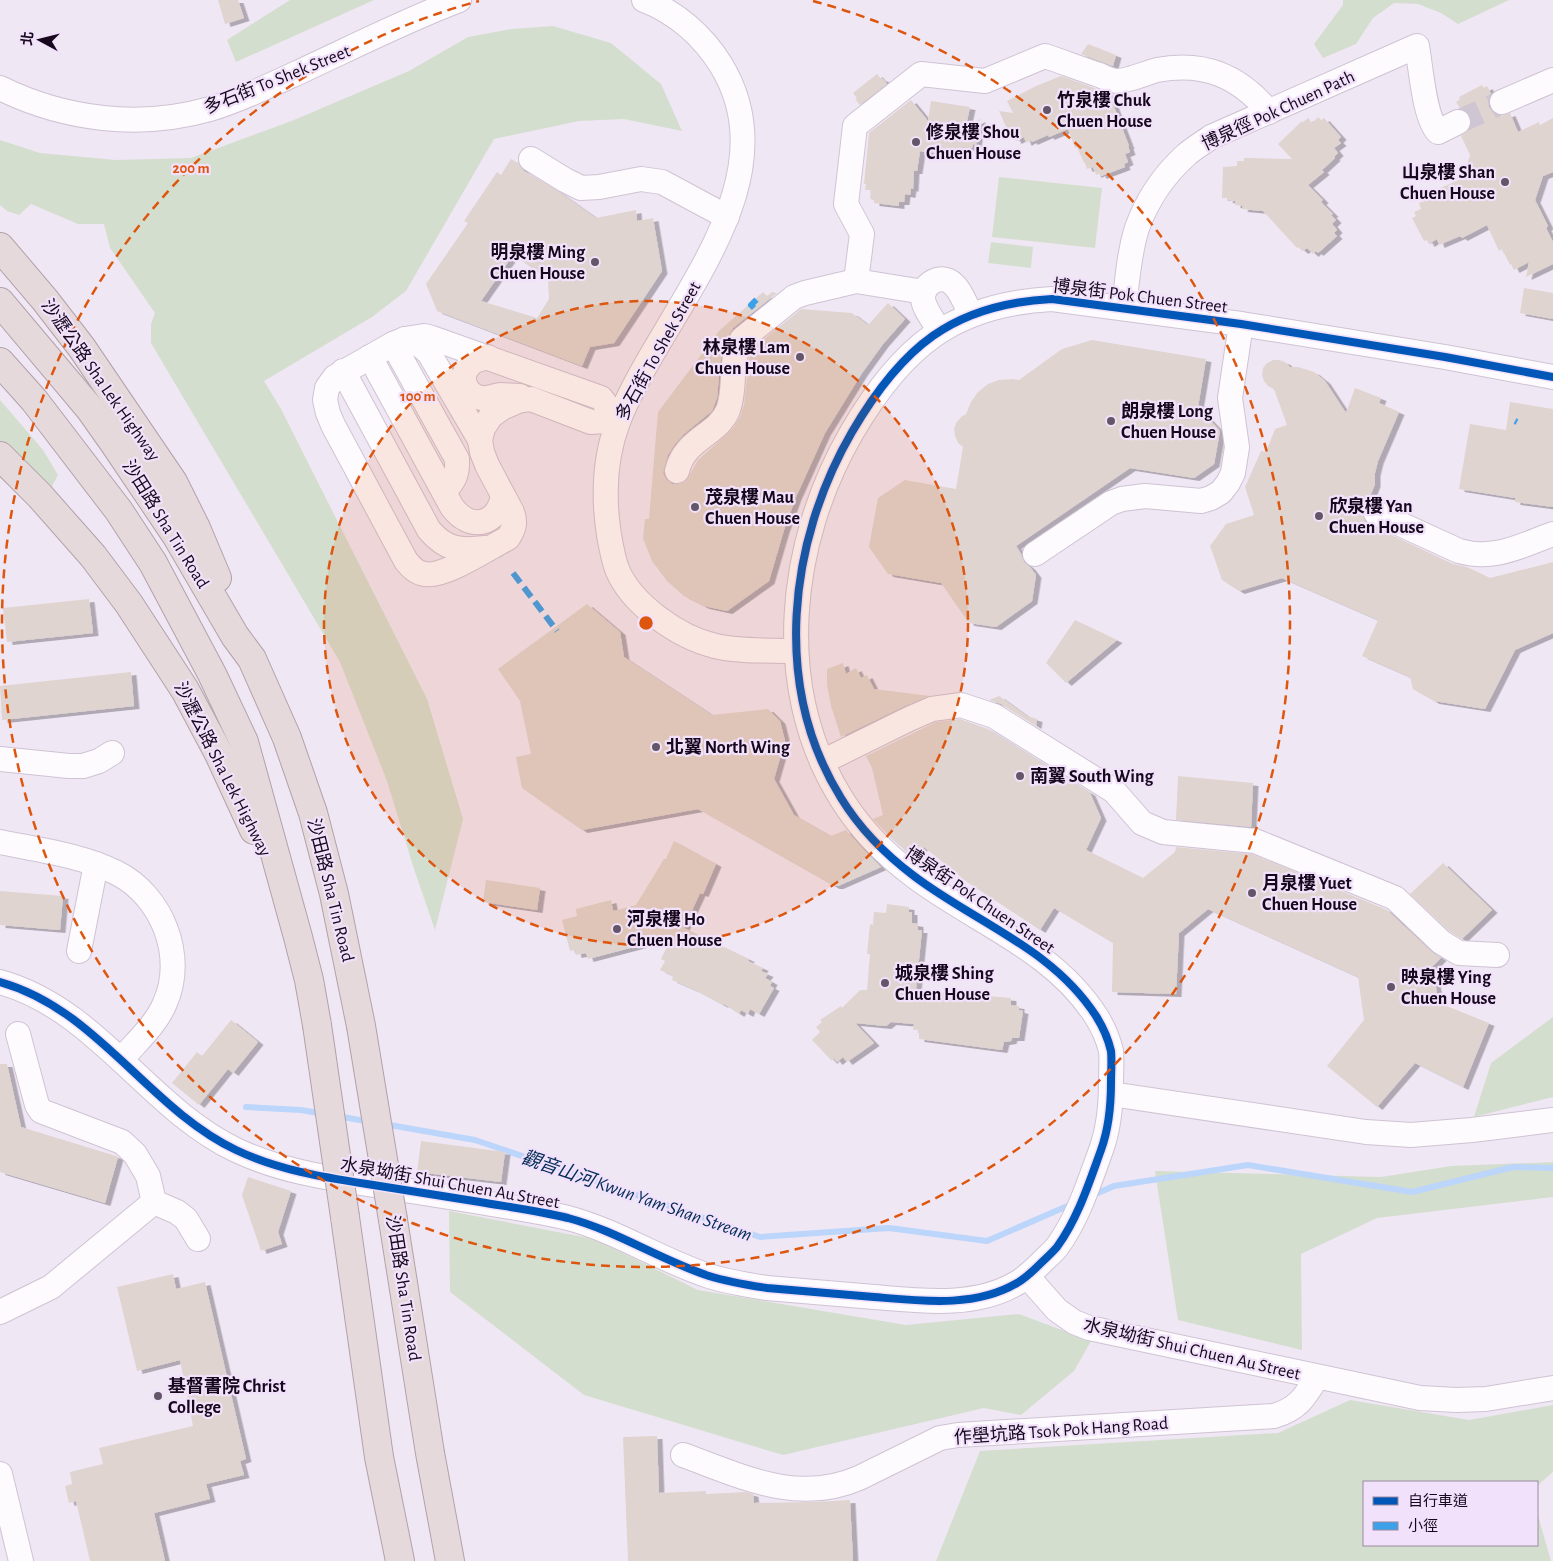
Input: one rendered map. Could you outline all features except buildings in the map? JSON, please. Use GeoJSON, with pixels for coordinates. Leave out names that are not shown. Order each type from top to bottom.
{"type":"FeatureCollection","features":[{"type":"Feature","properties":{"kind":"highway","name":"沙瀝公路 Sha Lek Highway"},"geometry":{"type":"LineString","coordinates":[[0,246],[82,348],[173,482],[196,528],[252,659]]}},
{"type":"Feature","properties":{"kind":"highway","name":"沙田路 Sha Tin Road"},"geometry":{"type":"LineString","coordinates":[[0,302],[110,436],[176,536],[235,636],[252,659],[287,738],[313,813],[353,979],[450,1561]]}},
{"type":"Feature","properties":{"kind":"highway","name":"沙田路 Sha Tin Road"},"geometry":{"type":"LineString","coordinates":[[0,362],[34,400],[118,511],[153,564],[201,651],[244,742],[309,980],[379,1457],[400,1561]]}},
{"type":"Feature","properties":{"kind":"highway","name":"沙瀝公路 Sha Lek Highway"},"geometry":{"type":"LineString","coordinates":[[0,456],[40,496],[93,556],[130,604],[185,690],[219,754],[288,900]]}},
{"type":"Feature","properties":{"kind":"street","name":"多石街 To Shek Street"},"geometry":{"type":"LineString","coordinates":[[0,88],[32,102],[84,116],[131,120],[188,114],[210,109],[261,89],[459,0]]}},
{"type":"Feature","properties":{"kind":"street","name":"多石街 To Shek Street"},"geometry":{"type":"LineString","coordinates":[[644,0],[689,26],[716,56],[736,96],[742,132],[742,152],[739,172],[724,225],[696,280],[655,347],[618,420],[608,455],[605,477],[606,520],[611,546],[617,569],[634,595],[660,619],[679,631],[715,646],[796,651]]}},
{"type":"Feature","properties":{"kind":"street","name":"博泉徑 Pok Chuen Path"},"geometry":{"type":"LineString","coordinates":[[1124,308],[1130,258],[1137,229],[1149,201],[1166,176],[1187,154],[1211,137],[1417,46],[1428,111],[1434,128],[1438,132],[1458,122]]}},
{"type":"Feature","properties":{"kind":"street"},"geometry":{"type":"LineString","coordinates":[[856,281],[862,234],[846,204],[855,126],[921,74],[984,82],[1045,56],[1116,81],[1158,70],[1199,68],[1220,74],[1238,83],[1255,96],[1269,112]]}},
{"type":"Feature","properties":{"kind":"street"},"geometry":{"type":"LineString","coordinates":[[1502,102],[1553,80]]}},
{"type":"Feature","properties":{"kind":"street"},"geometry":{"type":"LineString","coordinates":[[530,159],[581,188],[620,183],[643,190],[724,225]]}},
{"type":"Feature","properties":{"kind":"street"},"geometry":{"type":"LineString","coordinates":[[939,330],[923,299],[924,292],[933,281],[940,279],[954,284],[971,315]]}},
{"type":"Feature","properties":{"kind":"street"},"geometry":{"type":"LineString","coordinates":[[677,471],[685,452],[723,419],[728,410],[734,358],[742,338],[794,297],[856,281],[924,292]]}},
{"type":"Feature","properties":{"kind":"street","name":"博泉街 Pok Chuen Street"},"geometry":{"type":"LineString","coordinates":[[1028,1276],[1055,1250],[1067,1232],[1085,1194],[1108,1132],[1112,1056],[1104,1028],[1068,982],[1030,950],[939,894],[899,864],[852,815],[822,762],[804,708],[796,651],[797,601],[806,547],[817,508],[838,460],[859,420],[879,391],[910,355],[939,330],[971,315],[1005,304],[1028,300],[1052,299],[1241,324],[1445,357],[1553,377]]}},
{"type":"Feature","properties":{"kind":"street"},"geometry":{"type":"LineString","coordinates":[[1034,554],[1111,503],[1122,499],[1145,496],[1200,501],[1211,498],[1221,492],[1233,473],[1237,447],[1230,398],[1241,324]]}},
{"type":"Feature","properties":{"kind":"street"},"geometry":{"type":"LineString","coordinates":[[399,342],[421,346],[429,353],[480,440],[487,465],[515,520],[514,530],[508,538],[447,570],[426,575],[415,570],[406,561],[328,413],[325,400],[327,388],[335,377],[399,342],[424,336],[601,398],[618,420]]}},
{"type":"Feature","properties":{"kind":"street"},"geometry":{"type":"LineString","coordinates":[[399,342],[457,460],[458,470],[454,480],[444,492]]}},
{"type":"Feature","properties":{"kind":"street"},"geometry":{"type":"LineString","coordinates":[[370,357],[458,515],[467,521],[477,523],[487,521],[496,515],[501,506],[503,496]]}},
{"type":"Feature","properties":{"kind":"street"},"geometry":{"type":"LineString","coordinates":[[488,357],[470,364],[465,372],[464,381],[467,390],[474,396],[482,398],[509,395],[520,396],[591,422],[618,420]]}},
{"type":"Feature","properties":{"kind":"street"},"geometry":{"type":"LineString","coordinates":[[343,371],[429,530],[436,539],[456,549],[471,550],[496,545]]}},
{"type":"Feature","properties":{"kind":"street"},"geometry":{"type":"LineString","coordinates":[[480,440],[483,428],[491,416],[502,408],[518,401],[531,399]]}},
{"type":"Feature","properties":{"kind":"street"},"geometry":{"type":"LineString","coordinates":[[1376,513],[1459,551],[1471,554],[1496,554],[1553,534]]}},
{"type":"Feature","properties":{"kind":"street"},"geometry":{"type":"LineString","coordinates":[[822,762],[932,709],[962,705],[994,716],[1114,790],[1142,823],[1163,832],[1255,841],[1395,898],[1441,942],[1459,953],[1497,955]]}},
{"type":"Feature","properties":{"kind":"street"},"geometry":{"type":"LineString","coordinates":[[0,759],[83,766],[112,753]]}},
{"type":"Feature","properties":{"kind":"street"},"geometry":{"type":"LineString","coordinates":[[0,842],[96,864],[130,880],[152,902],[162,918],[172,955],[170,991],[161,1012],[120,1060]]}},
{"type":"Feature","properties":{"kind":"street"},"geometry":{"type":"LineString","coordinates":[[79,951],[96,864]]}},
{"type":"Feature","properties":{"kind":"street","name":"水泉坳街 Shui Chuen Au Street"},"geometry":{"type":"LineString","coordinates":[[0,982],[26,991],[44,1000],[80,1024],[168,1104],[186,1119],[219,1141],[254,1158],[292,1171],[526,1209],[570,1219],[606,1230],[681,1265],[724,1280],[767,1288],[922,1301],[945,1301],[964,1300],[996,1292],[1028,1276],[1057,1310],[1074,1322],[1089,1328],[1317,1377],[1420,1398],[1456,1400],[1498,1398],[1553,1388]]}},
{"type":"Feature","properties":{"kind":"street"},"geometry":{"type":"LineString","coordinates":[[18,1034],[37,1105],[41,1111],[122,1142],[135,1154],[148,1176],[154,1202]]}},
{"type":"Feature","properties":{"kind":"street"},"geometry":{"type":"LineString","coordinates":[[1111,1094],[1366,1132],[1411,1135],[1553,1120]]}},
{"type":"Feature","properties":{"kind":"street"},"geometry":{"type":"LineString","coordinates":[[154,1202],[177,1212],[186,1219],[198,1239]]}},
{"type":"Feature","properties":{"kind":"street"},"geometry":{"type":"LineString","coordinates":[[0,1312],[51,1287],[154,1202]]}},
{"type":"Feature","properties":{"kind":"street","name":"作壆坑路 Tsok Pok Hang Road"},"geometry":{"type":"LineString","coordinates":[[683,1455],[773,1486],[802,1490],[827,1488],[849,1482],[940,1438],[958,1435],[1274,1416],[1297,1406],[1317,1377]]}},
{"type":"Feature","properties":{"kind":"street"},"geometry":{"type":"LineString","coordinates":[[0,1474],[21,1561]]}},
{"type":"Feature","properties":{"kind":"green space"},"geometry":{"type":"Polygon","coordinates":[[[290,0],[374,0],[236,62],[227,40],[290,0]]]}},
{"type":"Feature","properties":{"kind":"green space"},"geometry":{"type":"Polygon","coordinates":[[[1343,0],[1509,0],[1458,24],[1441,13],[1418,4],[1394,3],[1373,18],[1356,44],[1323,58],[1314,44],[1343,5],[1343,0]]]}},
{"type":"Feature","properties":{"kind":"green space"},"geometry":{"type":"Polygon","coordinates":[[[553,26],[611,43],[661,84],[682,131],[624,119],[579,121],[494,139],[406,291],[372,317],[264,381],[281,409],[427,699],[463,819],[435,930],[387,781],[340,662],[151,343],[151,324],[155,313],[110,248],[104,224],[78,224],[31,204],[19,215],[7,211],[0,205],[0,140],[40,153],[116,160],[191,158],[294,120],[409,71],[468,37],[512,29],[553,26]]]}},
{"type":"Feature","properties":{"kind":"green space"},"geometry":{"type":"Polygon","coordinates":[[[999,177],[1102,188],[1095,248],[992,237],[999,177]]]}},
{"type":"Feature","properties":{"kind":"green space"},"geometry":{"type":"Polygon","coordinates":[[[991,242],[1033,247],[1031,268],[988,263],[991,242]]]}},
{"type":"Feature","properties":{"kind":"green space"},"geometry":{"type":"Polygon","coordinates":[[[0,400],[43,450],[58,475],[50,490],[0,442],[0,400]]]}},
{"type":"Feature","properties":{"kind":"green space"},"geometry":{"type":"Polygon","coordinates":[[[1553,1017],[1553,1097],[1474,1117],[1491,1063],[1553,1017]]]}},
{"type":"Feature","properties":{"kind":"green space"},"geometry":{"type":"Polygon","coordinates":[[[1553,1162],[1553,1197],[1377,1218],[1301,1254],[1302,1350],[1178,1320],[1155,1171],[1381,1177],[1451,1166],[1553,1162]]]}},
{"type":"Feature","properties":{"kind":"green space"},"geometry":{"type":"Polygon","coordinates":[[[449,1211],[594,1239],[698,1290],[906,1325],[1019,1314],[1091,1341],[1074,1371],[1021,1415],[984,1408],[783,1455],[584,1395],[450,1292],[449,1211]]]}},
{"type":"Feature","properties":{"kind":"green space"},"geometry":{"type":"Polygon","coordinates":[[[1350,1400],[1469,1420],[1553,1405],[1553,1472],[1538,1485],[1538,1481],[1363,1481],[1363,1546],[1538,1546],[1538,1516],[1551,1561],[936,1561],[980,1451],[1278,1433],[1350,1400]]]}},
{"type":"Feature","properties":{"kind":"waterway","name":"觀音山河 Kwun Yam Shan Stream"},"geometry":{"type":"LineString","coordinates":[[246,1107],[301,1110],[324,1114]]}},
{"type":"Feature","properties":{"kind":"waterway","name":"觀音山河 Kwun Yam Shan Stream"},"geometry":{"type":"LineString","coordinates":[[337,1116],[371,1122]]}},
{"type":"Feature","properties":{"kind":"waterway","name":"觀音山河 Kwun Yam Shan Stream"},"geometry":{"type":"LineString","coordinates":[[384,1124],[475,1140],[760,1237],[889,1228],[987,1241],[1072,1204]]}},
{"type":"Feature","properties":{"kind":"waterway","name":"觀音山河 Kwun Yam Shan Stream"},"geometry":{"type":"LineString","coordinates":[[1091,1196],[1114,1186],[1248,1165],[1412,1192],[1513,1167],[1553,1168]]}},
{"type":"Feature","properties":{"kind":"tunnel"},"geometry":{"type":"LineString","coordinates":[[1458,122],[1502,102]]}},
{"type":"Feature","properties":{"kind":"marked path"},"geometry":{"type":"LineString","coordinates":[[754,308],[751,305],[757,299],[760,302]]}},
{"type":"Feature","properties":{"kind":"marked path"},"geometry":{"type":"LineString","coordinates":[[513,573],[557,631]]}},
{"type":"Feature","properties":{"kind":"cycle path"},"geometry":{"type":"LineString","coordinates":[[0,982],[34,995],[65,1014],[94,1036],[148,1086],[205,1132],[236,1150],[284,1168],[333,1179],[524,1209],[568,1218],[604,1230],[673,1262],[716,1278],[767,1288],[929,1301],[966,1299],[1001,1291],[1017,1283],[1032,1272],[1057,1247],[1077,1212],[1106,1133],[1111,1099],[1111,1051],[1105,1033],[1096,1016],[1078,992],[1058,972],[1012,938],[938,893],[914,876],[874,841],[848,809],[819,755],[805,709],[797,662],[797,615],[802,567],[814,520],[830,475],[852,432],[890,376],[910,354],[933,336],[958,321],[985,310],[1017,303],[1052,299],[1241,324],[1445,357],[1553,377]]}},
{"type":"Feature","properties":{"kind":"place","name":"竹泉樓 Chuk Chuen House"},"geometry":{"type":"Point","coordinates":[1047,110]}},
{"type":"Feature","properties":{"kind":"place","name":"修泉樓 Shou Chuen House"},"geometry":{"type":"Point","coordinates":[916,142]}},
{"type":"Feature","properties":{"kind":"place","name":"山泉樓 Shan Chuen House"},"geometry":{"type":"Point","coordinates":[1505,182]}},
{"type":"Feature","properties":{"kind":"place","name":"明泉樓 Ming Chuen House"},"geometry":{"type":"Point","coordinates":[595,262]}},
{"type":"Feature","properties":{"kind":"place","name":"林泉樓 Lam Chuen House"},"geometry":{"type":"Point","coordinates":[800,357]}},
{"type":"Feature","properties":{"kind":"place","name":"朗泉樓 Long Chuen House"},"geometry":{"type":"Point","coordinates":[1111,421]}},
{"type":"Feature","properties":{"kind":"place","name":"茂泉樓 Mau Chuen House"},"geometry":{"type":"Point","coordinates":[695,507]}},
{"type":"Feature","properties":{"kind":"place","name":"欣泉樓 Yan Chuen House"},"geometry":{"type":"Point","coordinates":[1319,516]}},
{"type":"Feature","properties":{"kind":"place","name":"北翼 North Wing"},"geometry":{"type":"Point","coordinates":[656,747]}},
{"type":"Feature","properties":{"kind":"place","name":"南翼 South Wing"},"geometry":{"type":"Point","coordinates":[1020,776]}},
{"type":"Feature","properties":{"kind":"place","name":"月泉樓 Yuet Chuen House"},"geometry":{"type":"Point","coordinates":[1252,893]}},
{"type":"Feature","properties":{"kind":"place","name":"河泉樓 Ho Chuen House"},"geometry":{"type":"Point","coordinates":[617,929]}},
{"type":"Feature","properties":{"kind":"place","name":"城泉樓 Shing Chuen House"},"geometry":{"type":"Point","coordinates":[885,983]}},
{"type":"Feature","properties":{"kind":"place","name":"映泉樓 Ying Chuen House"},"geometry":{"type":"Point","coordinates":[1391,987]}},
{"type":"Feature","properties":{"kind":"place","name":"基督書院 Christ College"},"geometry":{"type":"Point","coordinates":[158,1396]}}]}
